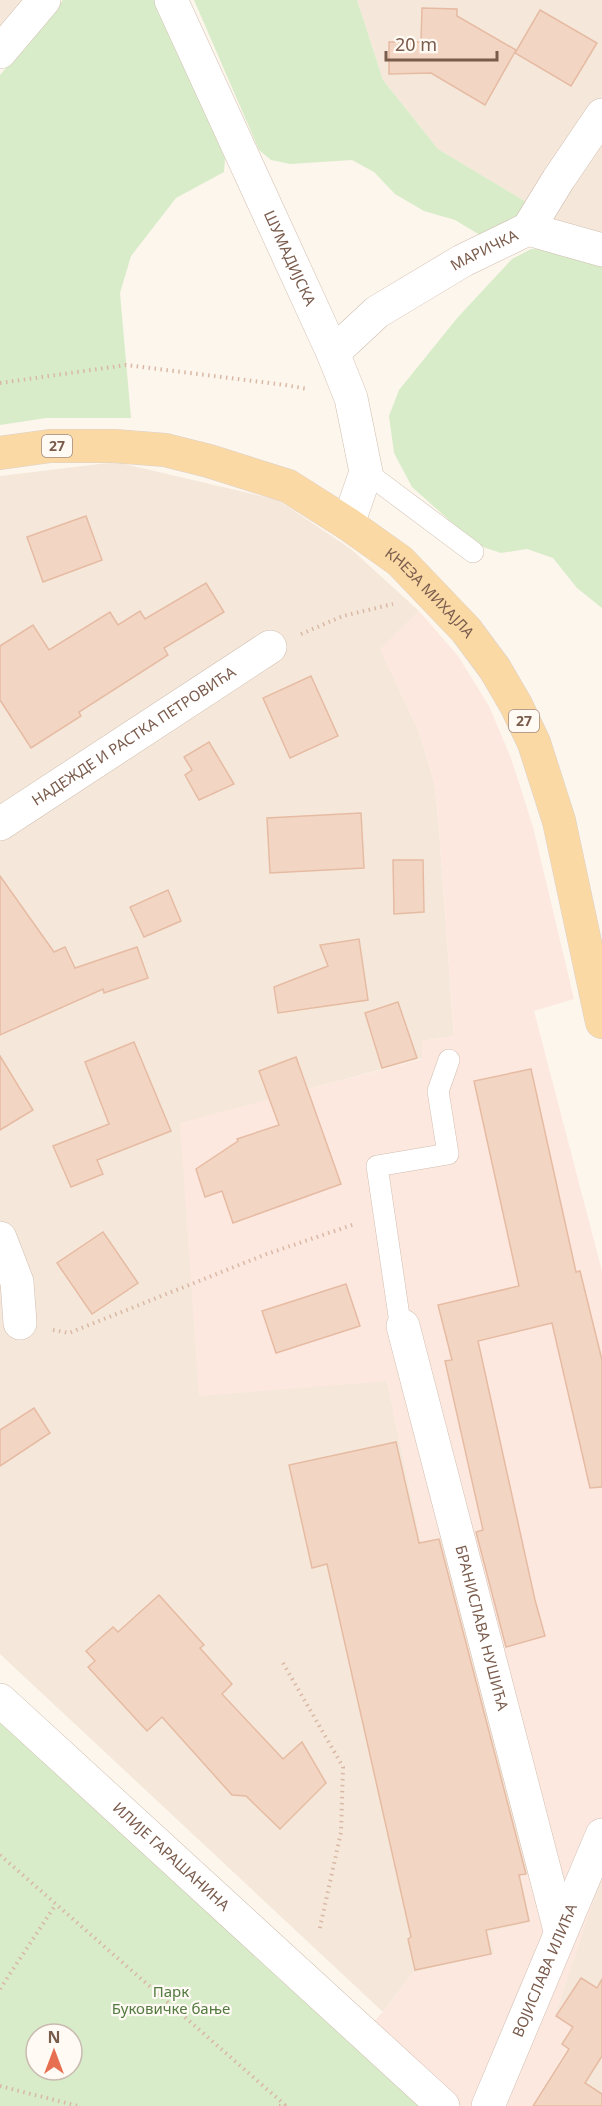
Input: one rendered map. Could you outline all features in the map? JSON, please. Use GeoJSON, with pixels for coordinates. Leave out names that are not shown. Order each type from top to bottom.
{"type":"FeatureCollection","features":[{"type":"Feature","properties":{"kind":"main road","name":"КНЕЗА МИХАЈЛА"},"geometry":{"type":"LineString","coordinates":[[0,453],[50,446],[114,446],[165,450],[209,461],[288,486],[348,524],[400,561],[465,630],[495,669],[534,743],[560,821],[597,982],[602,1022]]}},
{"type":"Feature","properties":{"kind":"street"},"geometry":{"type":"LineString","coordinates":[[0,52],[44,0]]}},
{"type":"Feature","properties":{"kind":"street","name":"ШУМАДИЈСКА"},"geometry":{"type":"LineString","coordinates":[[171,0],[333,353],[351,398],[366,472]]}},
{"type":"Feature","properties":{"kind":"street","name":"МАРИЧКА"},"geometry":{"type":"LineString","coordinates":[[333,353],[377,312],[462,261],[528,229],[602,115]]}},
{"type":"Feature","properties":{"kind":"street"},"geometry":{"type":"LineString","coordinates":[[528,229],[602,250]]}},
{"type":"Feature","properties":{"kind":"street"},"geometry":{"type":"LineString","coordinates":[[348,524],[366,472]]}},
{"type":"Feature","properties":{"kind":"street","name":"НАДЕЖДЕ И РАСТКА ПЕТРОВИЋА"},"geometry":{"type":"LineString","coordinates":[[0,825],[270,647]]}},
{"type":"Feature","properties":{"kind":"street"},"geometry":{"type":"LineString","coordinates":[[0,1238],[17,1282],[20,1323]]}},
{"type":"Feature","properties":{"kind":"street","name":"БРАНИСЛАВА НУШИЋА"},"geometry":{"type":"LineString","coordinates":[[403,1326],[560,1930]]}},
{"type":"Feature","properties":{"kind":"street","name":"ИЛИЈЕ ГАРАШАНИНА"},"geometry":{"type":"LineString","coordinates":[[0,1700],[443,2106]]}},
{"type":"Feature","properties":{"kind":"street","name":"ВОЈИСЛАВА ИЛИЋА"},"geometry":{"type":"LineString","coordinates":[[488,2106],[560,1930],[602,1835]]}},
{"type":"Feature","properties":{"kind":"lane"},"geometry":{"type":"LineString","coordinates":[[366,472],[473,552]]}},
{"type":"Feature","properties":{"kind":"lane"},"geometry":{"type":"LineString","coordinates":[[403,1326],[399,1316],[377,1166],[448,1154],[438,1091],[449,1060]]}},
{"type":"Feature","properties":{"kind":"path"},"geometry":{"type":"LineString","coordinates":[[0,383],[126,365],[285,385],[351,398]]}},
{"type":"Feature","properties":{"kind":"path"},"geometry":{"type":"LineString","coordinates":[[270,647],[343,616],[432,594]]}},
{"type":"Feature","properties":{"kind":"path"},"geometry":{"type":"LineString","coordinates":[[20,1323],[69,1333],[264,1255],[384,1214]]}},
{"type":"Feature","properties":{"kind":"path"},"geometry":{"type":"LineString","coordinates":[[283,1663],[343,1767],[341,1832],[319,1932]]}},
{"type":"Feature","properties":{"kind":"path"},"geometry":{"type":"LineString","coordinates":[[0,1856],[287,2105]]}},
{"type":"Feature","properties":{"kind":"path"},"geometry":{"type":"LineString","coordinates":[[0,1989],[56,1904]]}},
{"type":"Feature","properties":{"kind":"path"},"geometry":{"type":"LineString","coordinates":[[0,2086],[78,2106]]}},
{"type":"Feature","properties":{"kind":"path"},"geometry":{"type":"LineString","coordinates":[[279,2106],[287,2105]]}},
{"type":"Feature","properties":{"kind":"shaded area"},"geometry":{"type":"Polygon","coordinates":[[[0,0],[35,0],[0,39],[0,0]]]}},
{"type":"Feature","properties":{"kind":"shaded area"},"geometry":{"type":"Polygon","coordinates":[[[357,0],[602,0],[602,237],[563,224],[438,149],[383,80],[357,0]]]}},
{"type":"Feature","properties":{"kind":"shaded area"},"geometry":{"type":"Polygon","coordinates":[[[116,462],[278,500],[351,549],[419,611],[381,650],[419,732],[434,781],[454,1036],[422,1041],[423,1058],[180,1124],[387,1381],[421,1541],[455,1535],[532,1874],[521,1877],[531,1922],[494,1954],[413,1973],[383,2012],[0,1654],[0,476],[116,462]]]}},
{"type":"Feature","properties":{"kind":"shaded area"},"geometry":{"type":"Polygon","coordinates":[[[419,611],[458,656],[489,706],[511,758],[533,827],[574,999],[534,1011],[602,1271],[602,1876],[555,2015],[572,2027],[560,2044],[567,2049],[532,2106],[446,2106],[366,2029],[383,2012],[413,1973],[494,1954],[489,1932],[531,1922],[521,1877],[531,1874],[454,1535],[421,1542],[387,1381],[199,1396],[180,1123],[422,1059],[422,1041],[454,1036],[434,781],[419,732],[380,649],[419,611]]]}},
{"type":"Feature","properties":{"kind":"shaded area"},"geometry":{"type":"Polygon","coordinates":[[[602,1873],[602,2106],[532,2106],[567,2050],[560,2044],[555,2015],[602,1873]]]}},
{"type":"Feature","properties":{"kind":"green space"},"geometry":{"type":"Polygon","coordinates":[[[63,0],[158,0],[225,159],[224,172],[176,198],[131,256],[120,293],[131,418],[46,418],[0,425],[0,75],[63,0]]]}},
{"type":"Feature","properties":{"kind":"green space"},"geometry":{"type":"Polygon","coordinates":[[[194,0],[357,0],[383,80],[438,149],[528,203],[522,216],[485,238],[455,220],[424,211],[395,194],[374,172],[352,160],[290,164],[271,160],[259,150],[194,0]]]}},
{"type":"Feature","properties":{"kind":"green space"},"geometry":{"type":"Polygon","coordinates":[[[531,249],[553,249],[602,261],[602,608],[577,588],[553,558],[527,549],[501,553],[477,545],[412,487],[394,453],[389,416],[399,390],[458,317],[512,259],[531,249]]]}},
{"type":"Feature","properties":{"kind":"green space","name":"Парк Буковичке бање"},"geometry":{"type":"Polygon","coordinates":[[[0,1700],[441,2106],[0,2106],[0,1700]]]}},
{"type":"Feature","properties":{"kind":"building"},"geometry":{"type":"Polygon","coordinates":[[[422,8],[457,9],[457,16],[516,50],[485,105],[431,73],[389,74],[389,42],[421,42],[422,8]]]}},
{"type":"Feature","properties":{"kind":"building"},"geometry":{"type":"Polygon","coordinates":[[[540,10],[597,43],[571,86],[515,53],[540,10]]]}},
{"type":"Feature","properties":{"kind":"building"},"geometry":{"type":"Polygon","coordinates":[[[86,516],[102,560],[43,582],[27,537],[86,516]]]}},
{"type":"Feature","properties":{"kind":"building"},"geometry":{"type":"Polygon","coordinates":[[[206,583],[224,612],[164,648],[168,655],[79,712],[81,716],[31,748],[0,700],[0,646],[33,625],[49,650],[110,612],[118,625],[140,611],[145,619],[206,583]]]}},
{"type":"Feature","properties":{"kind":"building"},"geometry":{"type":"Polygon","coordinates":[[[311,676],[338,736],[290,758],[263,698],[311,676]]]}},
{"type":"Feature","properties":{"kind":"building"},"geometry":{"type":"Polygon","coordinates":[[[209,742],[234,784],[199,800],[185,775],[192,770],[184,757],[209,742]]]}},
{"type":"Feature","properties":{"kind":"building"},"geometry":{"type":"Polygon","coordinates":[[[361,813],[364,868],[270,873],[267,818],[361,813]]]}},
{"type":"Feature","properties":{"kind":"building"},"geometry":{"type":"Polygon","coordinates":[[[393,860],[423,860],[424,912],[394,914],[393,860]]]}},
{"type":"Feature","properties":{"kind":"building"},"geometry":{"type":"Polygon","coordinates":[[[0,876],[54,952],[65,947],[75,968],[137,947],[148,978],[104,993],[103,989],[0,1035],[0,876]]]}},
{"type":"Feature","properties":{"kind":"building"},"geometry":{"type":"Polygon","coordinates":[[[168,890],[181,921],[144,937],[130,907],[168,890]]]}},
{"type":"Feature","properties":{"kind":"building"},"geometry":{"type":"Polygon","coordinates":[[[359,939],[368,1000],[278,1013],[274,987],[328,966],[320,945],[359,939]]]}},
{"type":"Feature","properties":{"kind":"building"},"geometry":{"type":"Polygon","coordinates":[[[398,1002],[417,1058],[382,1068],[365,1013],[398,1002]]]}},
{"type":"Feature","properties":{"kind":"building"},"geometry":{"type":"Polygon","coordinates":[[[134,1042],[171,1131],[97,1160],[103,1174],[71,1187],[53,1146],[109,1124],[85,1062],[134,1042]]]}},
{"type":"Feature","properties":{"kind":"building"},"geometry":{"type":"Polygon","coordinates":[[[0,1056],[33,1110],[0,1130],[0,1056]]]}},
{"type":"Feature","properties":{"kind":"building"},"geometry":{"type":"Polygon","coordinates":[[[296,1057],[341,1184],[233,1223],[222,1191],[205,1197],[196,1169],[238,1141],[237,1139],[279,1125],[259,1071],[296,1057]]]}},
{"type":"Feature","properties":{"kind":"building"},"geometry":{"type":"Polygon","coordinates":[[[531,1069],[576,1272],[580,1271],[602,1360],[602,1487],[590,1488],[552,1323],[478,1341],[545,1636],[506,1647],[476,1532],[483,1530],[445,1361],[452,1360],[438,1305],[519,1286],[474,1081],[531,1069]]]}},
{"type":"Feature","properties":{"kind":"building"},"geometry":{"type":"Polygon","coordinates":[[[103,1232],[138,1283],[92,1314],[57,1263],[103,1232]]]}},
{"type":"Feature","properties":{"kind":"building"},"geometry":{"type":"Polygon","coordinates":[[[346,1284],[360,1326],[276,1353],[262,1311],[346,1284]]]}},
{"type":"Feature","properties":{"kind":"building"},"geometry":{"type":"Polygon","coordinates":[[[34,1408],[50,1433],[0,1466],[0,1430],[34,1408]]]}},
{"type":"Feature","properties":{"kind":"building"},"geometry":{"type":"Polygon","coordinates":[[[396,1442],[419,1543],[439,1539],[526,1874],[519,1875],[529,1921],[486,1930],[491,1954],[415,1970],[408,1939],[411,1937],[327,1564],[312,1568],[289,1465],[396,1442]]]}},
{"type":"Feature","properties":{"kind":"building"},"geometry":{"type":"Polygon","coordinates":[[[159,1595],[204,1645],[200,1648],[232,1684],[222,1694],[283,1759],[302,1742],[326,1783],[280,1829],[246,1796],[232,1795],[162,1717],[147,1731],[88,1667],[95,1661],[86,1651],[113,1627],[118,1632],[159,1595]]]}},
{"type":"Feature","properties":{"kind":"building"},"geometry":{"type":"Polygon","coordinates":[[[581,1978],[597,1988],[602,1979],[602,2056],[585,2083],[602,2094],[602,2106],[533,2106],[569,2049],[562,2044],[573,2027],[556,2016],[581,1978]]]}}]}
